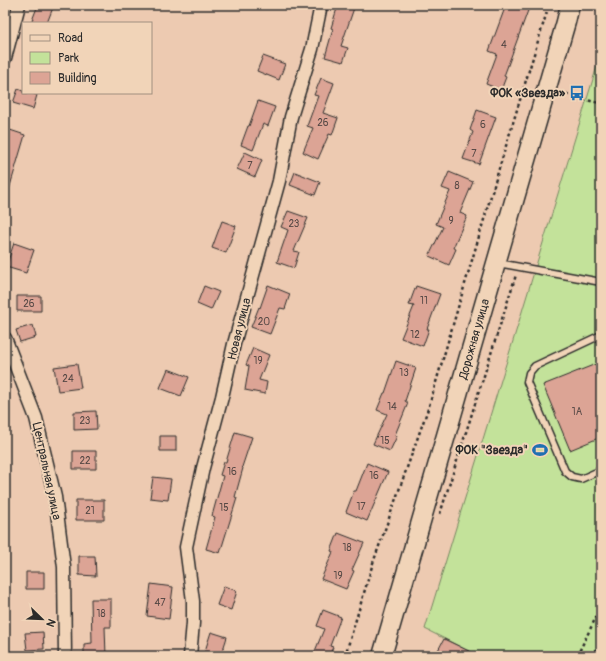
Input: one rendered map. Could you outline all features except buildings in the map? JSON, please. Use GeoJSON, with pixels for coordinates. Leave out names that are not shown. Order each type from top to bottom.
{"type":"FeatureCollection","features":[{"type":"Feature","properties":{"kind":"main road"},"geometry":{"type":"LineString","coordinates":[[566,22],[570,5]]}},
{"type":"Feature","properties":{"kind":"main road"},"geometry":{"type":"LineString","coordinates":[[566,22],[575,5]]}},
{"type":"Feature","properties":{"kind":"main road","name":"Дорожная улица"},"geometry":{"type":"LineString","coordinates":[[382,656],[566,22]]}},
{"type":"Feature","properties":{"kind":"street"},"geometry":{"type":"LineString","coordinates":[[5,58],[19,5]]}},
{"type":"Feature","properties":{"kind":"street","name":"Новая улица"},"geometry":{"type":"LineString","coordinates":[[190,656],[193,601],[186,547],[203,468],[222,397],[234,344],[279,181],[291,117],[312,49],[321,5]]}},
{"type":"Feature","properties":{"kind":"street","name":"Центральная улица"},"geometry":{"type":"LineString","coordinates":[[5,338],[36,418],[55,497],[64,567],[65,656]]}},
{"type":"Feature","properties":{"kind":"lane"},"geometry":{"type":"LineString","coordinates":[[496,263],[601,282]]}},
{"type":"Feature","properties":{"kind":"lane"},"geometry":{"type":"LineString","coordinates":[[601,335],[535,366],[528,373],[527,382],[565,471],[572,477],[581,479],[601,470]]}},
{"type":"Feature","properties":{"kind":"path"},"geometry":{"type":"LineString","coordinates":[[345,656],[373,563],[429,406],[495,180],[549,5]]}},
{"type":"Feature","properties":{"kind":"path"},"geometry":{"type":"LineString","coordinates":[[547,87],[599,103],[601,100]]}},
{"type":"Feature","properties":{"kind":"path"},"geometry":{"type":"LineString","coordinates":[[438,521],[518,267]]}},
{"type":"Feature","properties":{"kind":"path"},"geometry":{"type":"LineString","coordinates":[[577,656],[601,607]]}},
{"type":"Feature","properties":{"kind":"green space","name":"ФОК \"Звезда\""},"geometry":{"type":"Polygon","coordinates":[[[601,53],[601,643],[592,656],[479,656],[425,629],[601,53]]]}},
{"type":"Feature","properties":{"kind":"place","name":"ФОК «Звезда»"},"geometry":{"type":"Point","coordinates":[577,93]}},
{"type":"Feature","properties":{"kind":"place","name":"ФОК \"Звезда\""},"geometry":{"type":"Point","coordinates":[540,450]}}]}
